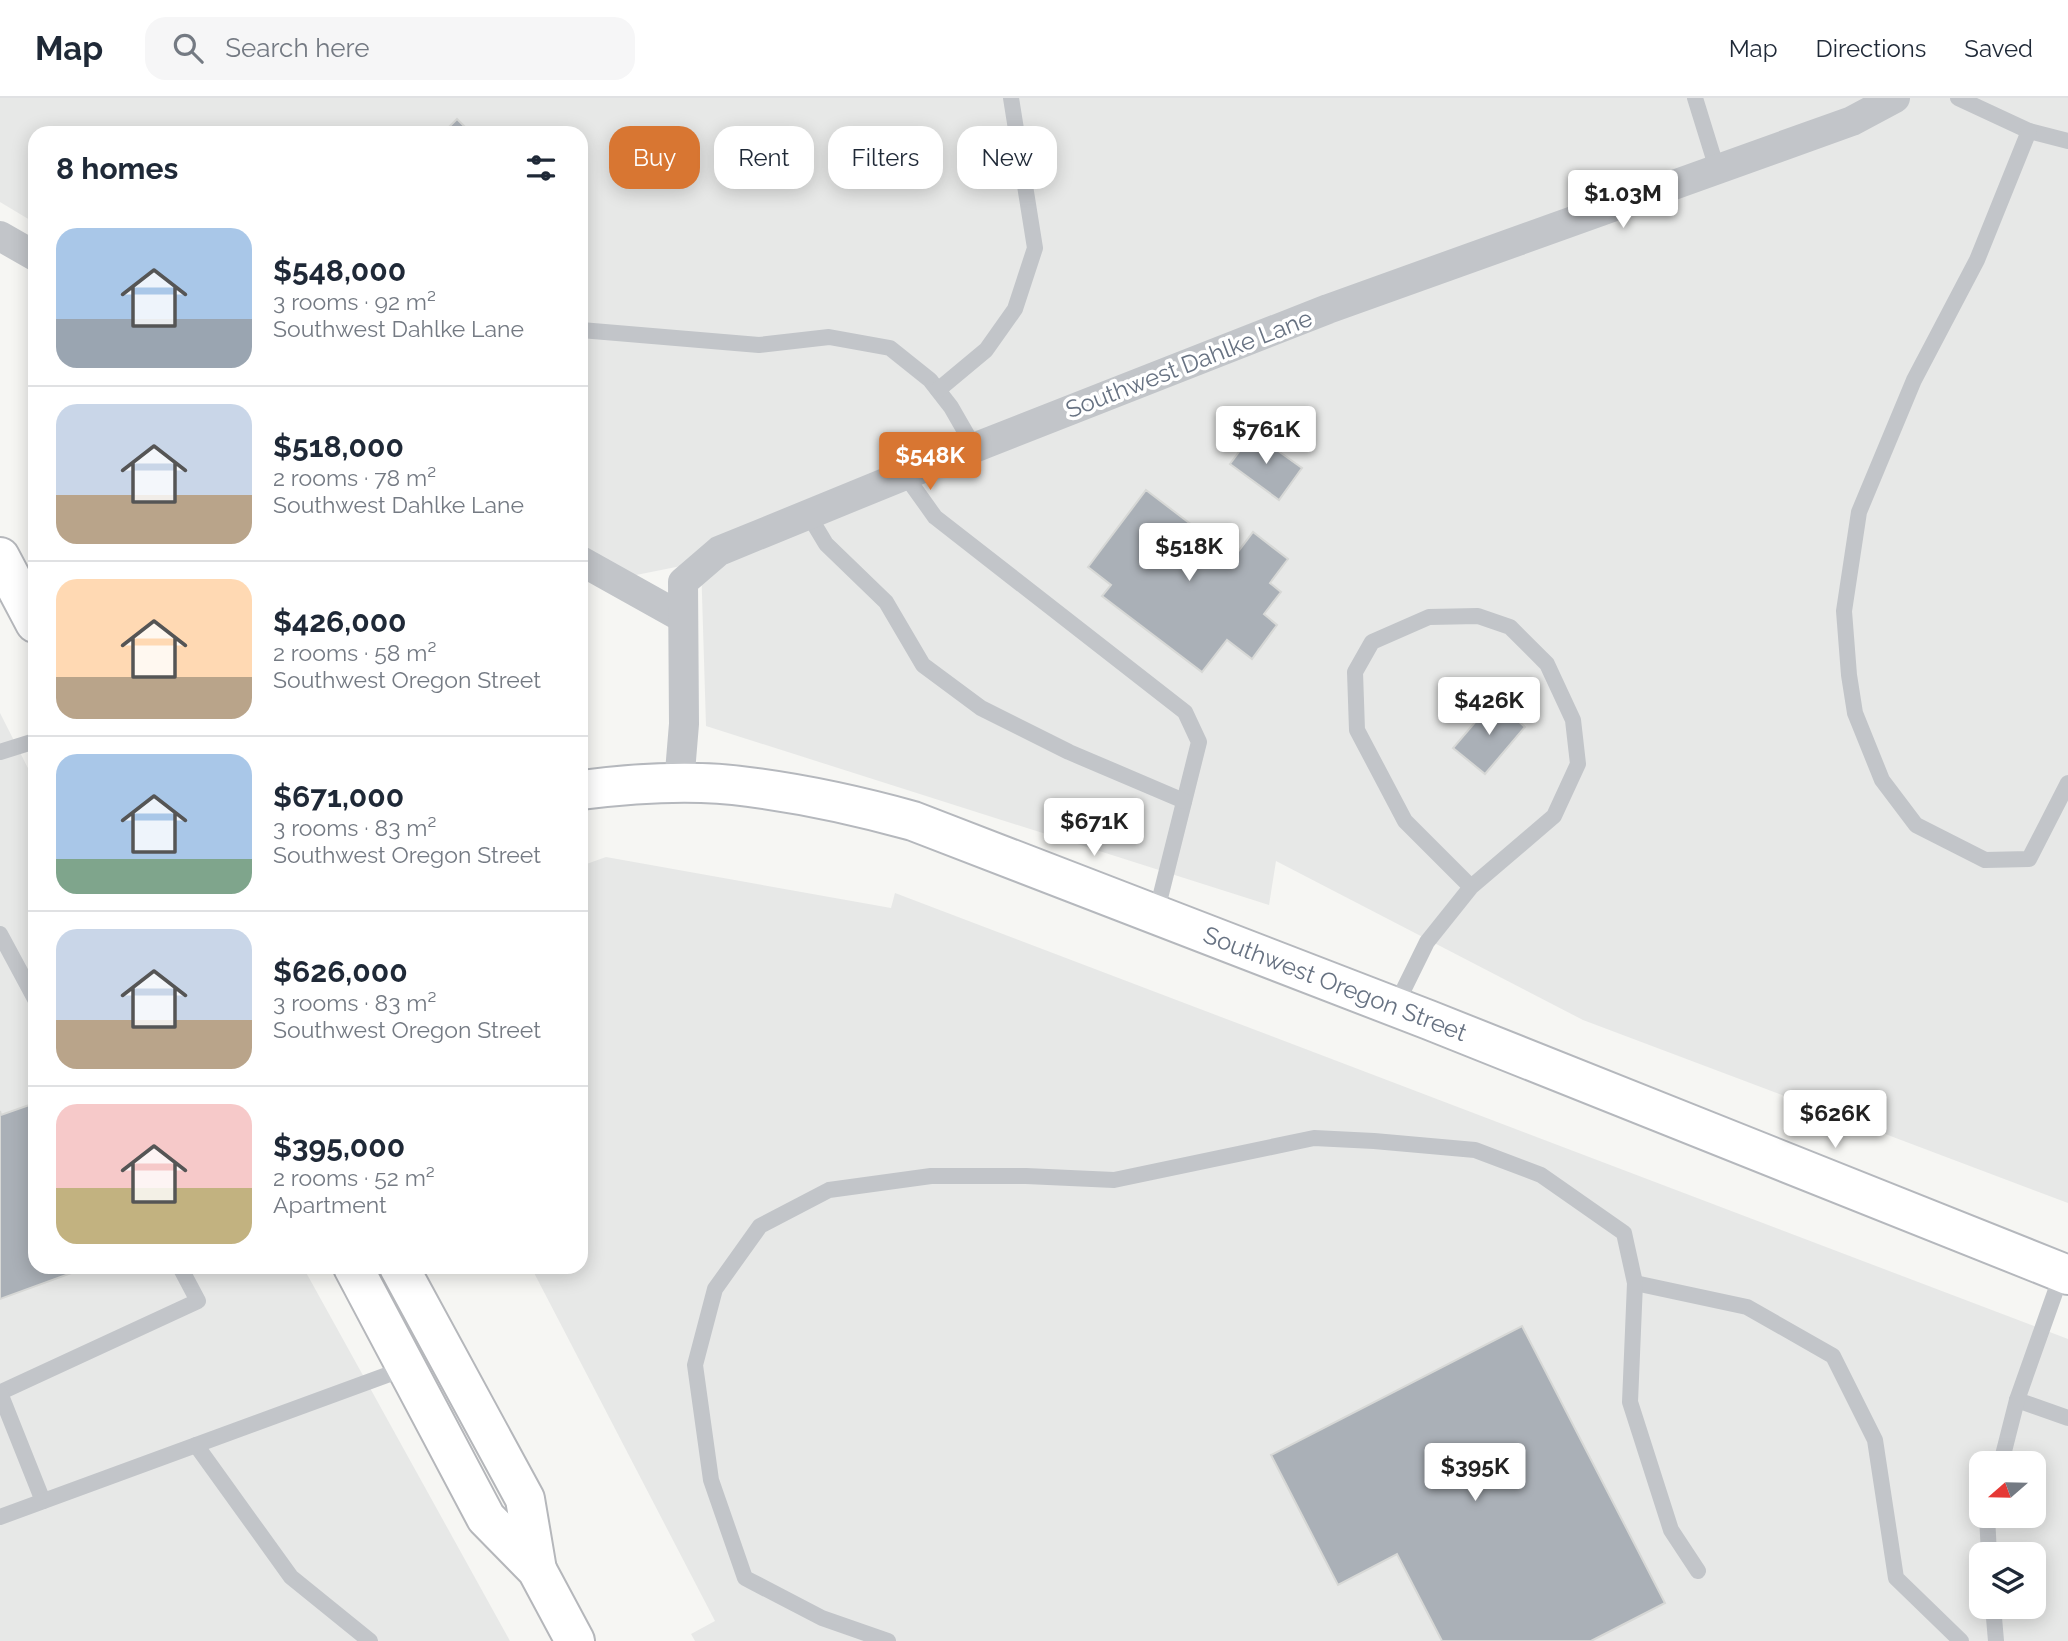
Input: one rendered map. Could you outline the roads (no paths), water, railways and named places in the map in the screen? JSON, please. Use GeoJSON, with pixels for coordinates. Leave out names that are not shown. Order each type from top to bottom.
{"type":"FeatureCollection","features":[{"type":"Feature","properties":{"kind":"main road"},"geometry":{"type":"LineString","coordinates":[[0,557],[28,610]]}},
{"type":"Feature","properties":{"kind":"main road","name":"Southwest Oregon Street"},"geometry":{"type":"LineString","coordinates":[[588,789],[679,783],[747,786],[864,808],[913,821],[1395,1007],[2065,1274]]}},
{"type":"Feature","properties":{"kind":"main road"},"geometry":{"type":"LineString","coordinates":[[357,1274],[486,1518],[537,1570],[575,1641]]}},
{"type":"Feature","properties":{"kind":"main road"},"geometry":{"type":"LineString","coordinates":[[403,1274],[525,1499],[537,1570]]}},
{"type":"Feature","properties":{"kind":"street","name":"Southwest Dahlke Lane"},"geometry":{"type":"LineString","coordinates":[[679,783],[684,724],[684,582],[719,551],[974,447],[1328,309],[1852,121],[1895,98]]}},
{"type":"Feature","properties":{"kind":"street"},"geometry":{"type":"LineString","coordinates":[[0,236],[28,252]]}},
{"type":"Feature","properties":{"kind":"street"},"geometry":{"type":"LineString","coordinates":[[588,565],[683,618]]}},
{"type":"Feature","properties":{"kind":"lane"},"geometry":{"type":"LineString","coordinates":[[938,390],[986,350],[1015,309],[1035,248],[1012,98]]}},
{"type":"Feature","properties":{"kind":"lane"},"geometry":{"type":"LineString","coordinates":[[1695,98],[1717,169]]}},
{"type":"Feature","properties":{"kind":"lane"},"geometry":{"type":"LineString","coordinates":[[1958,98],[2029,131],[2068,141]]}},
{"type":"Feature","properties":{"kind":"lane"},"geometry":{"type":"LineString","coordinates":[[2029,131],[1977,260],[1914,380],[1858,512],[1844,611],[1855,713],[1882,780],[1916,825],[1985,860],[2029,859],[2068,783]]}},
{"type":"Feature","properties":{"kind":"lane"},"geometry":{"type":"LineString","coordinates":[[588,331],[760,345],[829,337],[890,348],[930,380],[974,447]]}},
{"type":"Feature","properties":{"kind":"lane"},"geometry":{"type":"LineString","coordinates":[[905,475],[935,517],[1185,712],[1199,743],[1156,915]]}},
{"type":"Feature","properties":{"kind":"lane"},"geometry":{"type":"LineString","coordinates":[[808,514],[826,544],[886,602],[923,665],[981,708],[1069,752],[1184,801]]}},
{"type":"Feature","properties":{"kind":"lane"},"geometry":{"type":"LineString","coordinates":[[1395,1007],[1427,942],[1471,887],[1554,816],[1578,764],[1573,720],[1547,664],[1510,627],[1478,616],[1429,617],[1372,642],[1355,672],[1357,730],[1405,821],[1471,887]]}},
{"type":"Feature","properties":{"kind":"lane"},"geometry":{"type":"LineString","coordinates":[[0,752],[28,743]]}},
{"type":"Feature","properties":{"kind":"lane"},"geometry":{"type":"LineString","coordinates":[[0,934],[28,986]]}},
{"type":"Feature","properties":{"kind":"lane"},"geometry":{"type":"LineString","coordinates":[[888,1641],[822,1618],[745,1578],[711,1480],[695,1364],[715,1290],[760,1226],[829,1190],[931,1177],[1026,1176],[1114,1180],[1314,1138],[1374,1140],[1475,1150],[1541,1175],[1624,1233],[1635,1283],[1630,1402],[1671,1530],[1698,1571]]}},
{"type":"Feature","properties":{"kind":"lane"},"geometry":{"type":"LineString","coordinates":[[43,1501],[1,1393],[198,1301],[184,1274]]}},
{"type":"Feature","properties":{"kind":"lane"},"geometry":{"type":"LineString","coordinates":[[2004,1451],[2017,1400],[2065,1274]]}},
{"type":"Feature","properties":{"kind":"lane"},"geometry":{"type":"LineString","coordinates":[[1635,1283],[1747,1307],[1833,1356],[1875,1440],[1896,1578],[1961,1641]]}},
{"type":"Feature","properties":{"kind":"lane"},"geometry":{"type":"LineString","coordinates":[[0,1517],[406,1368]]}},
{"type":"Feature","properties":{"kind":"lane"},"geometry":{"type":"LineString","coordinates":[[2017,1400],[2068,1418]]}},
{"type":"Feature","properties":{"kind":"lane"},"geometry":{"type":"LineString","coordinates":[[196,1445],[291,1577],[370,1641]]}},
{"type":"Feature","properties":{"kind":"lane"},"geometry":{"type":"LineString","coordinates":[[1994,1619],[1997,1641]]}}]}
